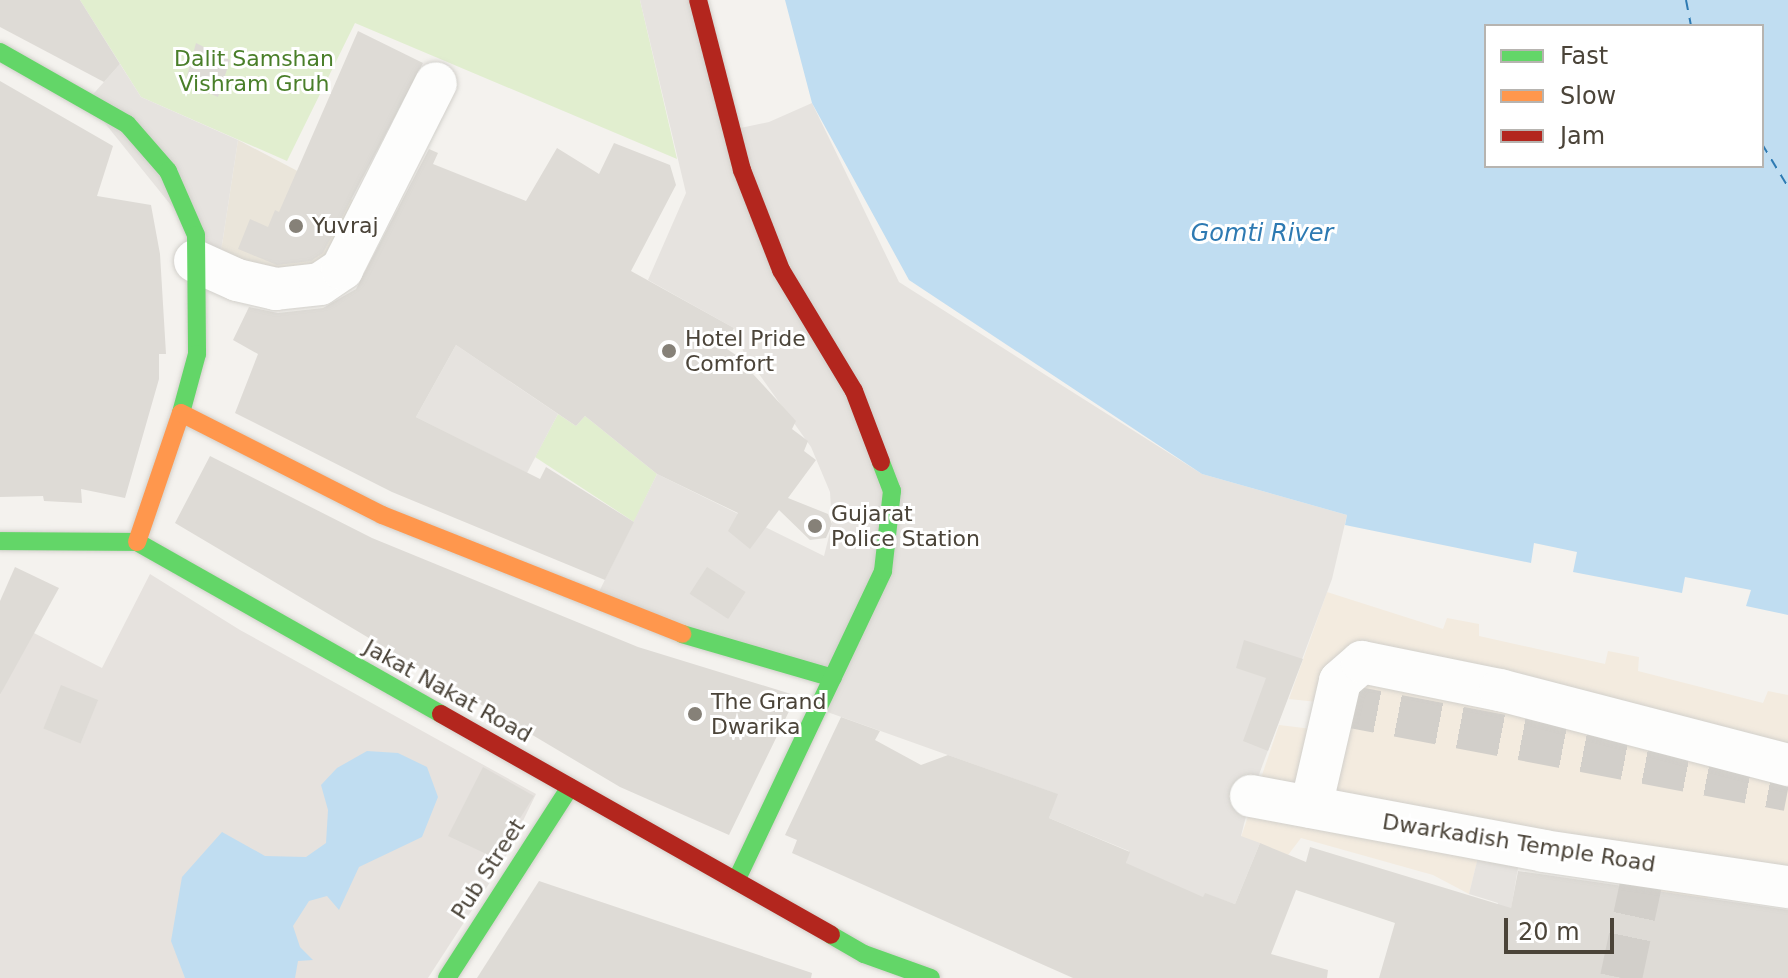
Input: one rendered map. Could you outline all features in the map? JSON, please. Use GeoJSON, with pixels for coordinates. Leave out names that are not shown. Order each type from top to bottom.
{"type":"FeatureCollection","features":[{"type":"Feature","properties":{"kind":"main road"},"geometry":{"type":"LineString","coordinates":[[698,0],[742,170],[781,270],[854,391],[892,491],[883,571],[736,881]]}},
{"type":"Feature","properties":{"kind":"main road"},"geometry":{"type":"LineString","coordinates":[[0,52],[127,124],[168,171],[196,235],[197,354],[181,413],[137,542],[0,541]]}},
{"type":"Feature","properties":{"kind":"main road"},"geometry":{"type":"LineString","coordinates":[[181,413],[382,515],[647,624],[833,678]]}},
{"type":"Feature","properties":{"kind":"main road","name":"Jakat Nakat Road"},"geometry":{"type":"LineString","coordinates":[[137,542],[864,954],[931,978]]}},
{"type":"Feature","properties":{"kind":"main road","name":"Pub Street"},"geometry":{"type":"LineString","coordinates":[[447,978],[570,787]]}},
{"type":"Feature","properties":{"kind":"street"},"geometry":{"type":"LineString","coordinates":[[195,261],[237,280],[276,289],[320,284],[342,269],[436,83]]}},
{"type":"Feature","properties":{"kind":"street"},"geometry":{"type":"LineString","coordinates":[[1311,807],[1340,681],[1362,662],[1500,690],[1788,765]]}},
{"type":"Feature","properties":{"kind":"street","name":"Dwarkadish Temple Road"},"geometry":{"type":"LineString","coordinates":[[1251,796],[1544,851],[1788,887]]}},
{"type":"Feature","properties":{"kind":"shaded area"},"geometry":{"type":"Polygon","coordinates":[[[640,0],[698,0],[731,130],[769,122],[812,103],[899,282],[1202,474],[1347,515],[1332,579],[1251,796],[1241,836],[1260,843],[1235,904],[1205,894],[1180,949],[1126,863],[1129,851],[1049,818],[1057,794],[819,709],[833,678],[594,602],[657,474],[824,556],[832,524],[830,492],[811,447],[744,353],[734,328],[648,280],[686,193],[640,0]]]}},
{"type":"Feature","properties":{"kind":"shaded area"},"geometry":{"type":"Polygon","coordinates":[[[120,64],[141,97],[238,140],[218,271],[195,235],[87,101],[120,64]]]}},
{"type":"Feature","properties":{"kind":"shaded area","name":"Yuvraj"},"geometry":{"type":"Polygon","coordinates":[[[238,140],[374,211],[342,269],[218,271],[238,140]]]}},
{"type":"Feature","properties":{"kind":"shaded area"},"geometry":{"type":"Polygon","coordinates":[[[456,345],[558,414],[527,473],[416,417],[456,345]]]}},
{"type":"Feature","properties":{"kind":"shaded area"},"geometry":{"type":"Polygon","coordinates":[[[150,574],[240,630],[536,794],[503,862],[428,978],[0,978],[0,695],[30,631],[102,668],[150,574]]]}},
{"type":"Feature","properties":{"kind":"shaded area"},"geometry":{"type":"Polygon","coordinates":[[[1327,592],[1443,629],[1447,618],[1479,624],[1479,636],[1605,664],[1608,651],[1639,657],[1638,671],[1763,703],[1768,691],[1788,695],[1788,904],[1710,891],[1707,901],[1479,854],[1469,894],[1433,875],[1301,838],[1288,855],[1241,837],[1279,725],[1329,731],[1336,704],[1289,699],[1327,592]]]}},
{"type":"Feature","properties":{"kind":"shaded area"},"geometry":{"type":"Polygon","coordinates":[[[1479,853],[1519,862],[1510,915],[1495,913],[1498,903],[1469,894],[1479,853]]]}},
{"type":"Feature","properties":{"kind":"green space","name":"Dalit Samshan Vishram Gruh"},"geometry":{"type":"Polygon","coordinates":[[[80,0],[640,0],[677,159],[355,23],[287,161],[141,97],[80,0]]]}},
{"type":"Feature","properties":{"kind":"green space"},"geometry":{"type":"Polygon","coordinates":[[[558,414],[576,426],[585,416],[657,474],[634,522],[535,457],[558,414]]]}},
{"type":"Feature","properties":{"kind":"water","name":"Gomti River"},"geometry":{"type":"Polygon","coordinates":[[[785,0],[1788,0],[1788,615],[1746,606],[1751,590],[1685,577],[1682,593],[1573,572],[1577,552],[1534,543],[1531,563],[1345,525],[1347,515],[1202,474],[909,280],[812,103],[785,0]]]}},
{"type":"Feature","properties":{"kind":"water"},"geometry":{"type":"Polygon","coordinates":[[[367,751],[398,753],[427,767],[438,797],[422,837],[359,867],[339,910],[327,896],[309,901],[293,926],[300,947],[313,960],[298,961],[295,978],[185,978],[171,941],[182,877],[222,832],[265,856],[306,857],[326,843],[328,810],[321,785],[337,768],[367,751]]]}},
{"type":"Feature","properties":{"kind":"building"},"geometry":{"type":"Polygon","coordinates":[[[0,0],[80,0],[120,64],[104,82],[0,27],[0,0]]]}},
{"type":"Feature","properties":{"kind":"building"},"geometry":{"type":"Polygon","coordinates":[[[358,31],[423,63],[323,253],[311,261],[277,265],[238,249],[250,219],[268,227],[275,210],[279,212],[358,31]]]}},
{"type":"Feature","properties":{"kind":"building"},"geometry":{"type":"Polygon","coordinates":[[[196,43],[230,60],[218,97],[185,83],[196,43]]]}},
{"type":"Feature","properties":{"kind":"building"},"geometry":{"type":"Polygon","coordinates":[[[0,81],[113,146],[97,196],[151,205],[160,254],[166,354],[159,354],[159,379],[125,498],[81,489],[82,503],[44,501],[43,496],[0,497],[0,81]]]}},
{"type":"Feature","properties":{"kind":"building"},"geometry":{"type":"Polygon","coordinates":[[[614,143],[670,165],[676,185],[631,271],[734,328],[724,347],[757,369],[753,374],[796,421],[792,429],[808,441],[804,451],[816,460],[788,498],[828,514],[832,524],[826,538],[810,540],[779,510],[750,549],[728,531],[738,513],[657,474],[585,416],[576,426],[456,345],[416,417],[540,479],[546,467],[634,522],[605,580],[392,492],[235,413],[258,354],[233,340],[249,307],[278,313],[323,308],[356,289],[429,149],[438,153],[433,164],[526,201],[557,148],[599,174],[614,143]]]}},
{"type":"Feature","properties":{"kind":"building"},"geometry":{"type":"Polygon","coordinates":[[[210,456],[372,538],[638,647],[791,694],[794,701],[729,835],[620,787],[175,523],[210,456]]]}},
{"type":"Feature","properties":{"kind":"building"},"geometry":{"type":"Polygon","coordinates":[[[15,567],[59,588],[0,695],[0,601],[15,567]]]}},
{"type":"Feature","properties":{"kind":"building"},"geometry":{"type":"Polygon","coordinates":[[[707,567],[746,592],[728,619],[690,594],[707,567]]]}},
{"type":"Feature","properties":{"kind":"building"},"geometry":{"type":"Polygon","coordinates":[[[1244,640],[1303,659],[1268,751],[1243,741],[1266,678],[1236,668],[1244,640]]]}},
{"type":"Feature","properties":{"kind":"building"},"geometry":{"type":"Polygon","coordinates":[[[61,685],[98,700],[80,744],[43,729],[61,685]]]}},
{"type":"Feature","properties":{"kind":"building"},"geometry":{"type":"Polygon","coordinates":[[[841,717],[880,731],[875,740],[921,765],[948,755],[1058,794],[1049,818],[1130,852],[1126,863],[1203,897],[1205,893],[1235,904],[1260,843],[1306,862],[1310,847],[1511,908],[1518,871],[1788,910],[1788,978],[1379,978],[1395,923],[1296,890],[1271,954],[1328,970],[1327,978],[1073,978],[792,853],[797,840],[785,835],[841,717]]]}},
{"type":"Feature","properties":{"kind":"building"},"geometry":{"type":"Polygon","coordinates":[[[483,767],[534,796],[495,858],[448,836],[483,767]]]}},
{"type":"Feature","properties":{"kind":"building"},"geometry":{"type":"Polygon","coordinates":[[[539,881],[812,973],[811,978],[477,978],[539,881]]]}},
{"type":"Feature","properties":{"kind":"ferry route"},"geometry":{"type":"LineString","coordinates":[[1686,0],[1691,24]]}},
{"type":"Feature","properties":{"kind":"ferry route"},"geometry":{"type":"LineString","coordinates":[[1764,147],[1788,187]]}},
{"type":"Feature","properties":{"kind":"tunnel"},"geometry":{"type":"LineString","coordinates":[[1336,704],[1788,790]]}},
{"type":"Feature","properties":{"kind":"tunnel"},"geometry":{"type":"LineString","coordinates":[[1621,978],[1645,865]]}},
{"type":"Feature","properties":{"kind":"traffic: fast"},"geometry":{"type":"LineString","coordinates":[[0,52],[127,124],[168,171],[196,235],[197,354],[181,413]]}},
{"type":"Feature","properties":{"kind":"traffic: fast"},"geometry":{"type":"LineString","coordinates":[[736,881],[883,571],[892,491],[881,462]]}},
{"type":"Feature","properties":{"kind":"traffic: fast"},"geometry":{"type":"LineString","coordinates":[[0,541],[137,542],[441,714]]}},
{"type":"Feature","properties":{"kind":"traffic: fast"},"geometry":{"type":"LineString","coordinates":[[682,634],[833,678]]}},
{"type":"Feature","properties":{"kind":"traffic: fast"},"geometry":{"type":"LineString","coordinates":[[447,978],[570,787]]}},
{"type":"Feature","properties":{"kind":"traffic: fast"},"geometry":{"type":"LineString","coordinates":[[831,935],[864,954],[931,978]]}},
{"type":"Feature","properties":{"kind":"traffic: slow"},"geometry":{"type":"LineString","coordinates":[[137,542],[181,413],[382,515],[682,634]]}},
{"type":"Feature","properties":{"kind":"traffic: jam"},"geometry":{"type":"LineString","coordinates":[[698,0],[742,170],[781,270],[854,391],[881,462]]}},
{"type":"Feature","properties":{"kind":"traffic: jam"},"geometry":{"type":"LineString","coordinates":[[441,714],[831,935]]}},
{"type":"Feature","properties":{"kind":"place","name":"Yuvraj"},"geometry":{"type":"Point","coordinates":[296,226]}},
{"type":"Feature","properties":{"kind":"place","name":"Hotel Pride Comfort"},"geometry":{"type":"Point","coordinates":[669,351]}},
{"type":"Feature","properties":{"kind":"place","name":"Gujarat Police Station"},"geometry":{"type":"Point","coordinates":[815,526]}},
{"type":"Feature","properties":{"kind":"place","name":"The Grand Dwarika"},"geometry":{"type":"Point","coordinates":[695,714]}}]}
